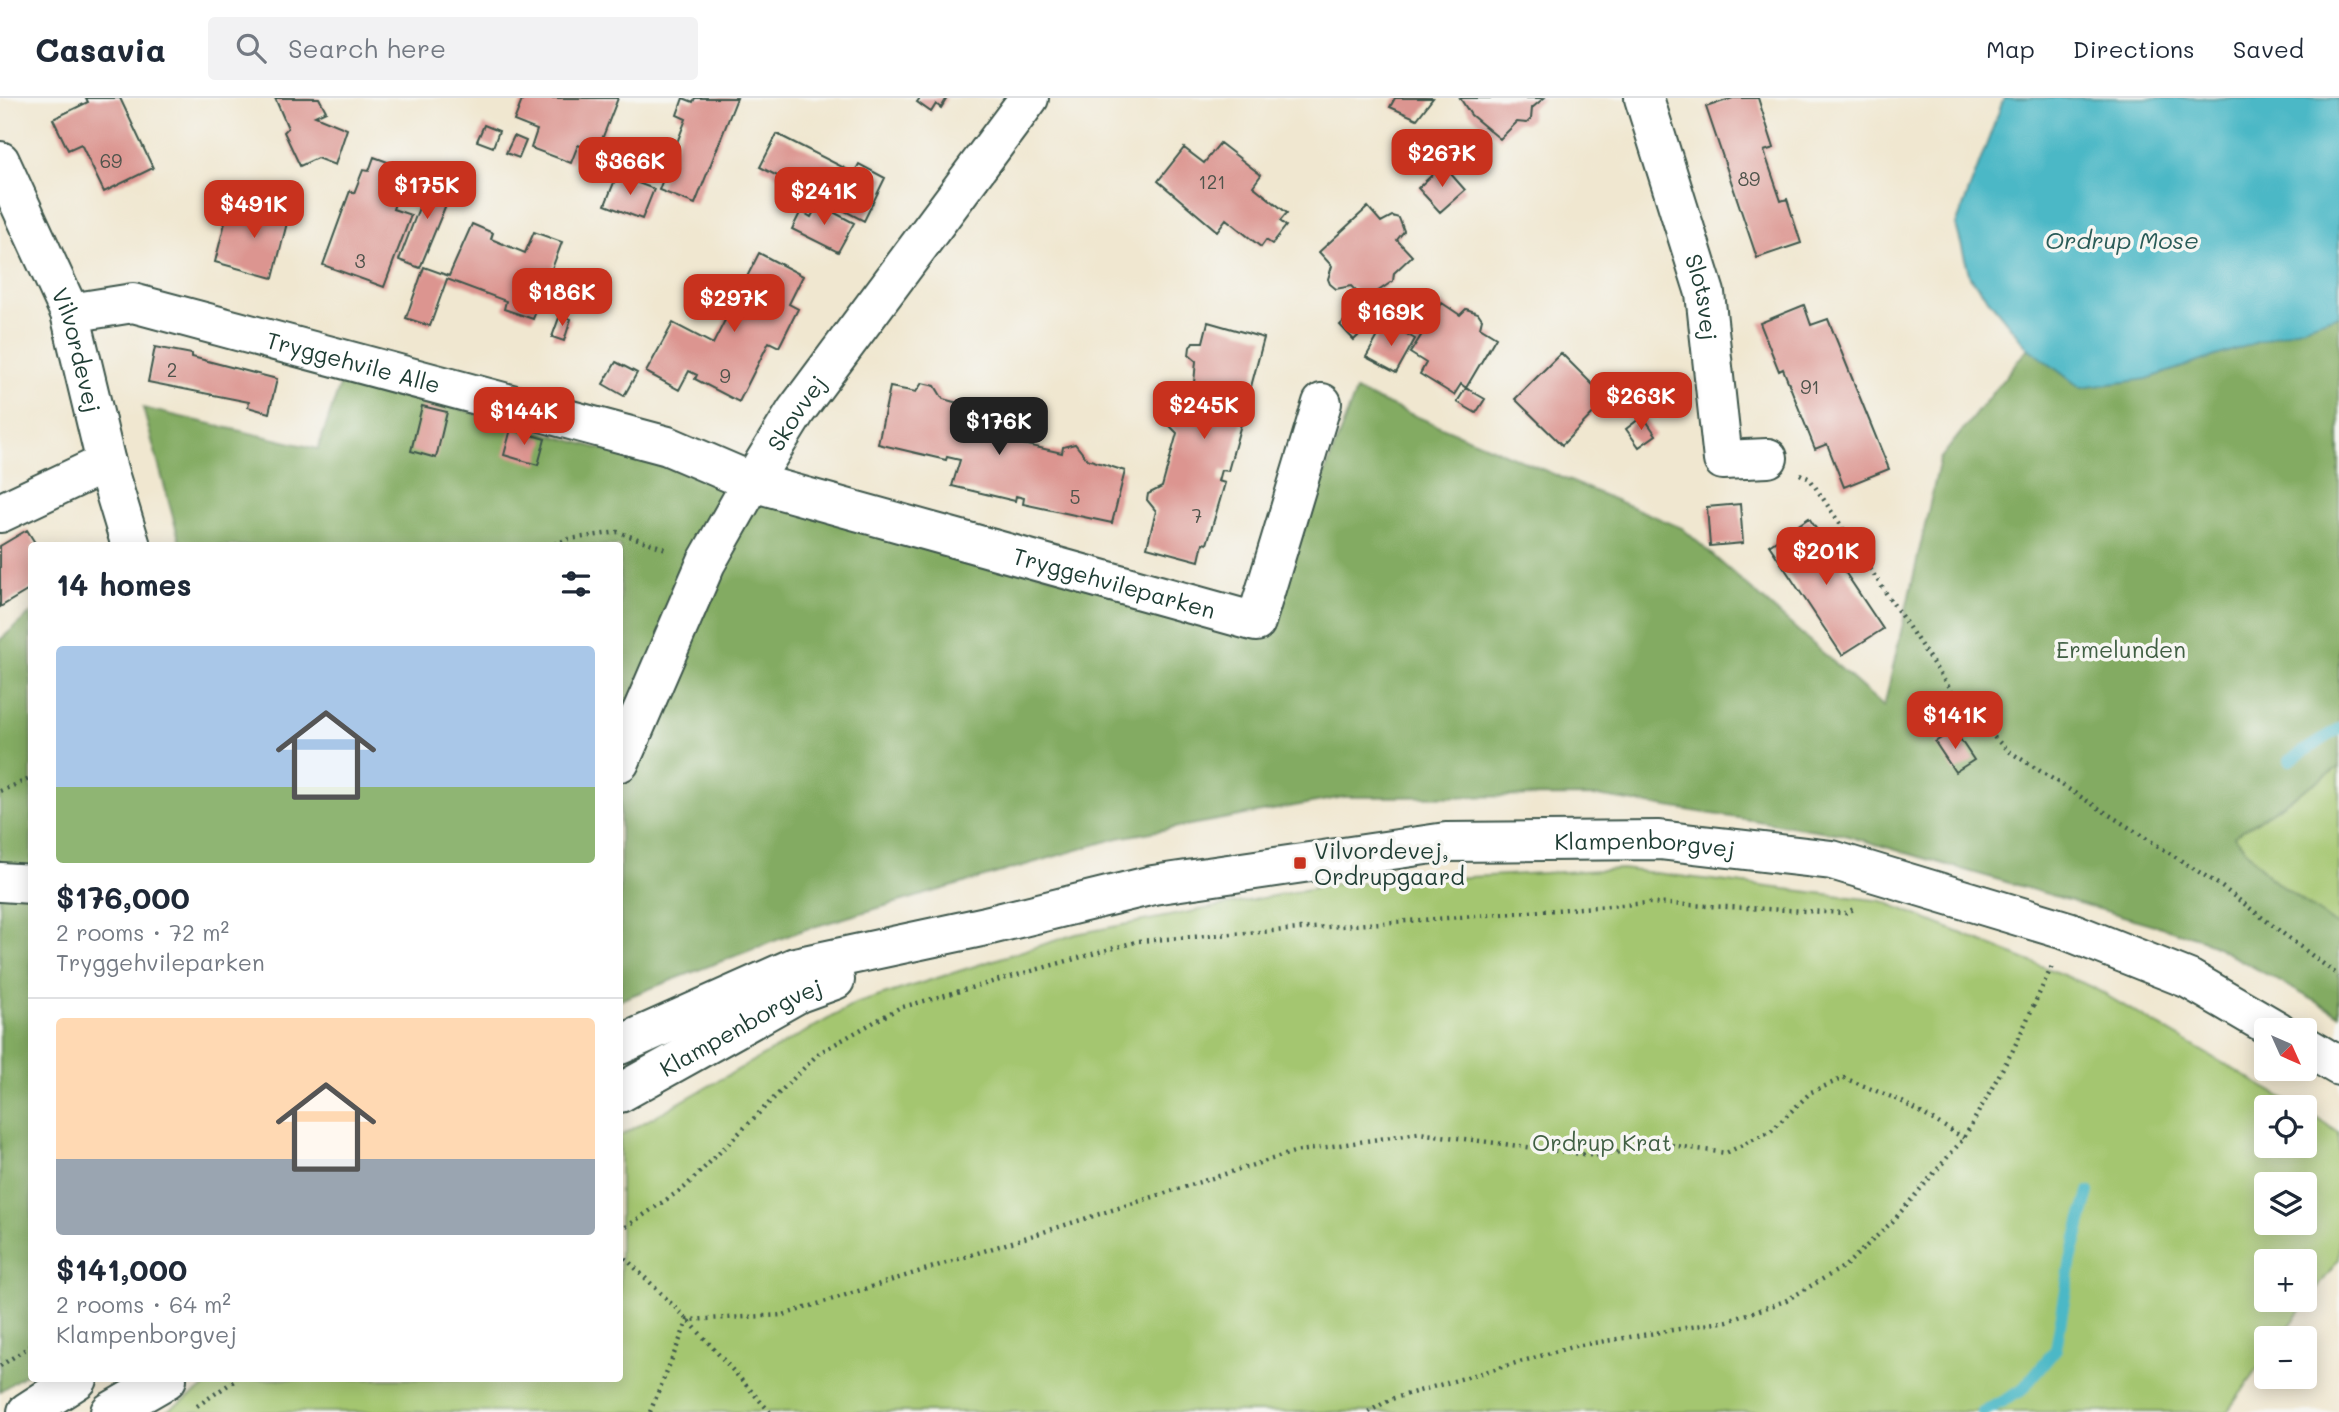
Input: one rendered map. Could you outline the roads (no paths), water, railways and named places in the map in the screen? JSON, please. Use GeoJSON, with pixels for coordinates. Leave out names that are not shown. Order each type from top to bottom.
{"type":"FeatureCollection","features":[{"type":"Feature","properties":{"kind":"street","name":"Skovvej"},"geometry":{"type":"LineString","coordinates":[[623,755],[706,563],[752,482],[796,411],[1029,98]]}},
{"type":"Feature","properties":{"kind":"street","name":"Slotsvej"},"geometry":{"type":"LineString","coordinates":[[1644,98],[1704,292],[1723,460],[1768,458]]}},
{"type":"Feature","properties":{"kind":"street","name":"Vilvordevej"},"geometry":{"type":"LineString","coordinates":[[0,161],[70,313],[106,463],[130,542]]}},
{"type":"Feature","properties":{"kind":"street","name":"Tryggehvile Alle"},"geometry":{"type":"LineString","coordinates":[[70,313],[134,303],[668,446],[752,482]]}},
{"type":"Feature","properties":{"kind":"street","name":"Tryggehvileparken"},"geometry":{"type":"LineString","coordinates":[[752,482],[1256,622],[1322,403]]}},
{"type":"Feature","properties":{"kind":"street"},"geometry":{"type":"LineString","coordinates":[[0,513],[106,463]]}},
{"type":"Feature","properties":{"kind":"street","name":"Klampenborgvej"},"geometry":{"type":"LineString","coordinates":[[623,1044],[795,967],[986,926],[1153,885],[1446,842],[1658,840],[1832,860],[2068,930],[2189,979],[2256,1018]]}},
{"type":"Feature","properties":{"kind":"street"},"geometry":{"type":"LineString","coordinates":[[0,882],[28,884]]}},
{"type":"Feature","properties":{"kind":"street","name":"Klampenborgvej"},"geometry":{"type":"LineString","coordinates":[[623,1091],[799,993],[986,926]]}},
{"type":"Feature","properties":{"kind":"street"},"geometry":{"type":"LineString","coordinates":[[2317,1053],[2339,1066]]}},
{"type":"Feature","properties":{"kind":"street"},"geometry":{"type":"LineString","coordinates":[[26,1412],[73,1382]]}},
{"type":"Feature","properties":{"kind":"street"},"geometry":{"type":"LineString","coordinates":[[110,1412],[162,1382]]}},
{"type":"Feature","properties":{"kind":"water","name":"Ordrup Mose"},"geometry":{"type":"Polygon","coordinates":[[[2004,98],[2339,98],[2339,315],[2147,379],[2081,388],[2028,348],[1970,277],[1956,225],[2004,98]]]}},
{"type":"Feature","properties":{"kind":"waterway"},"geometry":{"type":"LineString","coordinates":[[2290,760],[2339,729]]}},
{"type":"Feature","properties":{"kind":"waterway"},"geometry":{"type":"LineString","coordinates":[[1983,1412],[2021,1391],[2056,1349],[2071,1260],[2089,1192]]}},
{"type":"Feature","properties":{"kind":"place","name":"Vilvordevej, Ordrupgaard"},"geometry":{"type":"Point","coordinates":[1300,863]}},
{"type":"Feature","properties":{"kind":"park label","name":"Ermelunden"},"geometry":{"type":"Point","coordinates":[2121,649]}},
{"type":"Feature","properties":{"kind":"park label","name":"Ordrup Krat"},"geometry":{"type":"Point","coordinates":[1602,1142]}}]}
